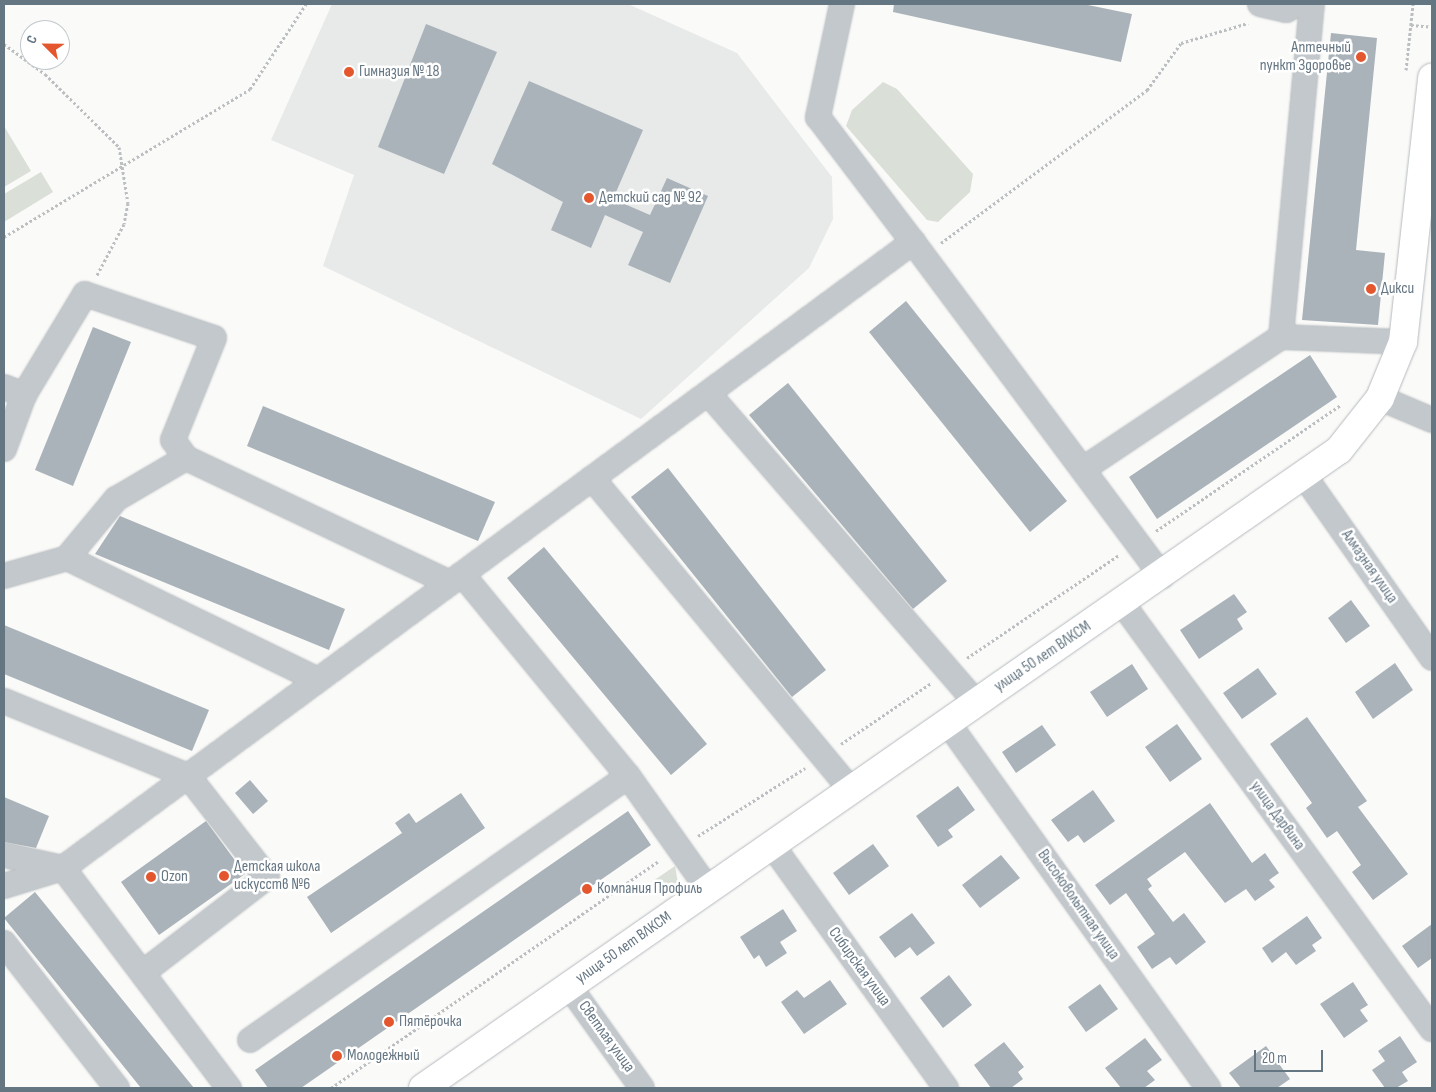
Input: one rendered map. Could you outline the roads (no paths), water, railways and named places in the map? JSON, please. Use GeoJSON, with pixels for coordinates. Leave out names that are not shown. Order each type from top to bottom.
{"type":"FeatureCollection","features":[{"type":"Feature","properties":{"kind":"main road","name":"улица 50 лет ВЛКСМ"},"geometry":{"type":"LineString","coordinates":[[423,1088],[708,888],[1305,477],[1339,450],[1380,398],[1403,342],[1427,186],[1419,76]]}},
{"type":"Feature","properties":{"kind":"street"},"geometry":{"type":"LineString","coordinates":[[842,4],[818,117],[1162,576]]}},
{"type":"Feature","properties":{"kind":"street"},"geometry":{"type":"LineString","coordinates":[[1260,4],[1292,7]]}},
{"type":"Feature","properties":{"kind":"street"},"geometry":{"type":"LineString","coordinates":[[1281,337],[1312,4]]}},
{"type":"Feature","properties":{"kind":"street"},"geometry":{"type":"LineString","coordinates":[[4,886],[63,868],[913,242]]}},
{"type":"Feature","properties":{"kind":"street"},"geometry":{"type":"LineString","coordinates":[[4,449],[14,391],[85,294],[214,338],[173,440],[186,458],[456,578],[628,776],[708,888]]}},
{"type":"Feature","properties":{"kind":"street"},"geometry":{"type":"LineString","coordinates":[[1083,469],[1281,337],[1403,342]]}},
{"type":"Feature","properties":{"kind":"street"},"geometry":{"type":"LineString","coordinates":[[708,393],[950,669],[977,703]]}},
{"type":"Feature","properties":{"kind":"street"},"geometry":{"type":"LineString","coordinates":[[1380,398],[1432,420]]}},
{"type":"Feature","properties":{"kind":"street"},"geometry":{"type":"LineString","coordinates":[[4,576],[67,558],[116,499],[186,458]]}},
{"type":"Feature","properties":{"kind":"street","name":"Алмазная улица"},"geometry":{"type":"LineString","coordinates":[[1305,477],[1432,658]]}},
{"type":"Feature","properties":{"kind":"street"},"geometry":{"type":"LineString","coordinates":[[592,478],[851,790]]}},
{"type":"Feature","properties":{"kind":"street"},"geometry":{"type":"LineString","coordinates":[[67,558],[318,680]]}},
{"type":"Feature","properties":{"kind":"street","name":"улица Дарвина"},"geometry":{"type":"LineString","coordinates":[[1122,603],[1432,1029]]}},
{"type":"Feature","properties":{"kind":"street"},"geometry":{"type":"LineString","coordinates":[[4,701],[188,776],[267,877],[145,971]]}},
{"type":"Feature","properties":{"kind":"street","name":"Высоковольтная улица"},"geometry":{"type":"LineString","coordinates":[[948,723],[1208,1088]]}},
{"type":"Feature","properties":{"kind":"street"},"geometry":{"type":"LineString","coordinates":[[250,1040],[628,776]]}},
{"type":"Feature","properties":{"kind":"street","name":"Сибирская улица"},"geometry":{"type":"LineString","coordinates":[[772,845],[946,1088]]}},
{"type":"Feature","properties":{"kind":"street"},"geometry":{"type":"LineString","coordinates":[[4,855],[63,868],[145,971],[229,1088]]}},
{"type":"Feature","properties":{"kind":"street"},"geometry":{"type":"LineString","coordinates":[[4,943],[117,1088]]}},
{"type":"Feature","properties":{"kind":"street","name":"Светлая улица"},"geometry":{"type":"LineString","coordinates":[[569,986],[642,1088]]}},
{"type":"Feature","properties":{"kind":"place","name":"Аптечный пункт Здоровье"},"geometry":{"type":"Point","coordinates":[1361,57]}},
{"type":"Feature","properties":{"kind":"place","name":"Гимназия № 18"},"geometry":{"type":"Point","coordinates":[349,72]}},
{"type":"Feature","properties":{"kind":"place","name":"Детский сад № 92"},"geometry":{"type":"Point","coordinates":[589,198]}},
{"type":"Feature","properties":{"kind":"place","name":"Дикси"},"geometry":{"type":"Point","coordinates":[1371,289]}},
{"type":"Feature","properties":{"kind":"place","name":"Детская школа искусств №6"},"geometry":{"type":"Point","coordinates":[224,876]}},
{"type":"Feature","properties":{"kind":"place","name":"Ozon"},"geometry":{"type":"Point","coordinates":[151,877]}},
{"type":"Feature","properties":{"kind":"place","name":"Компания Профиль"},"geometry":{"type":"Point","coordinates":[587,889]}},
{"type":"Feature","properties":{"kind":"place","name":"Пятёрочка"},"geometry":{"type":"Point","coordinates":[389,1022]}},
{"type":"Feature","properties":{"kind":"place","name":"Молодежный"},"geometry":{"type":"Point","coordinates":[337,1056]}}]}
